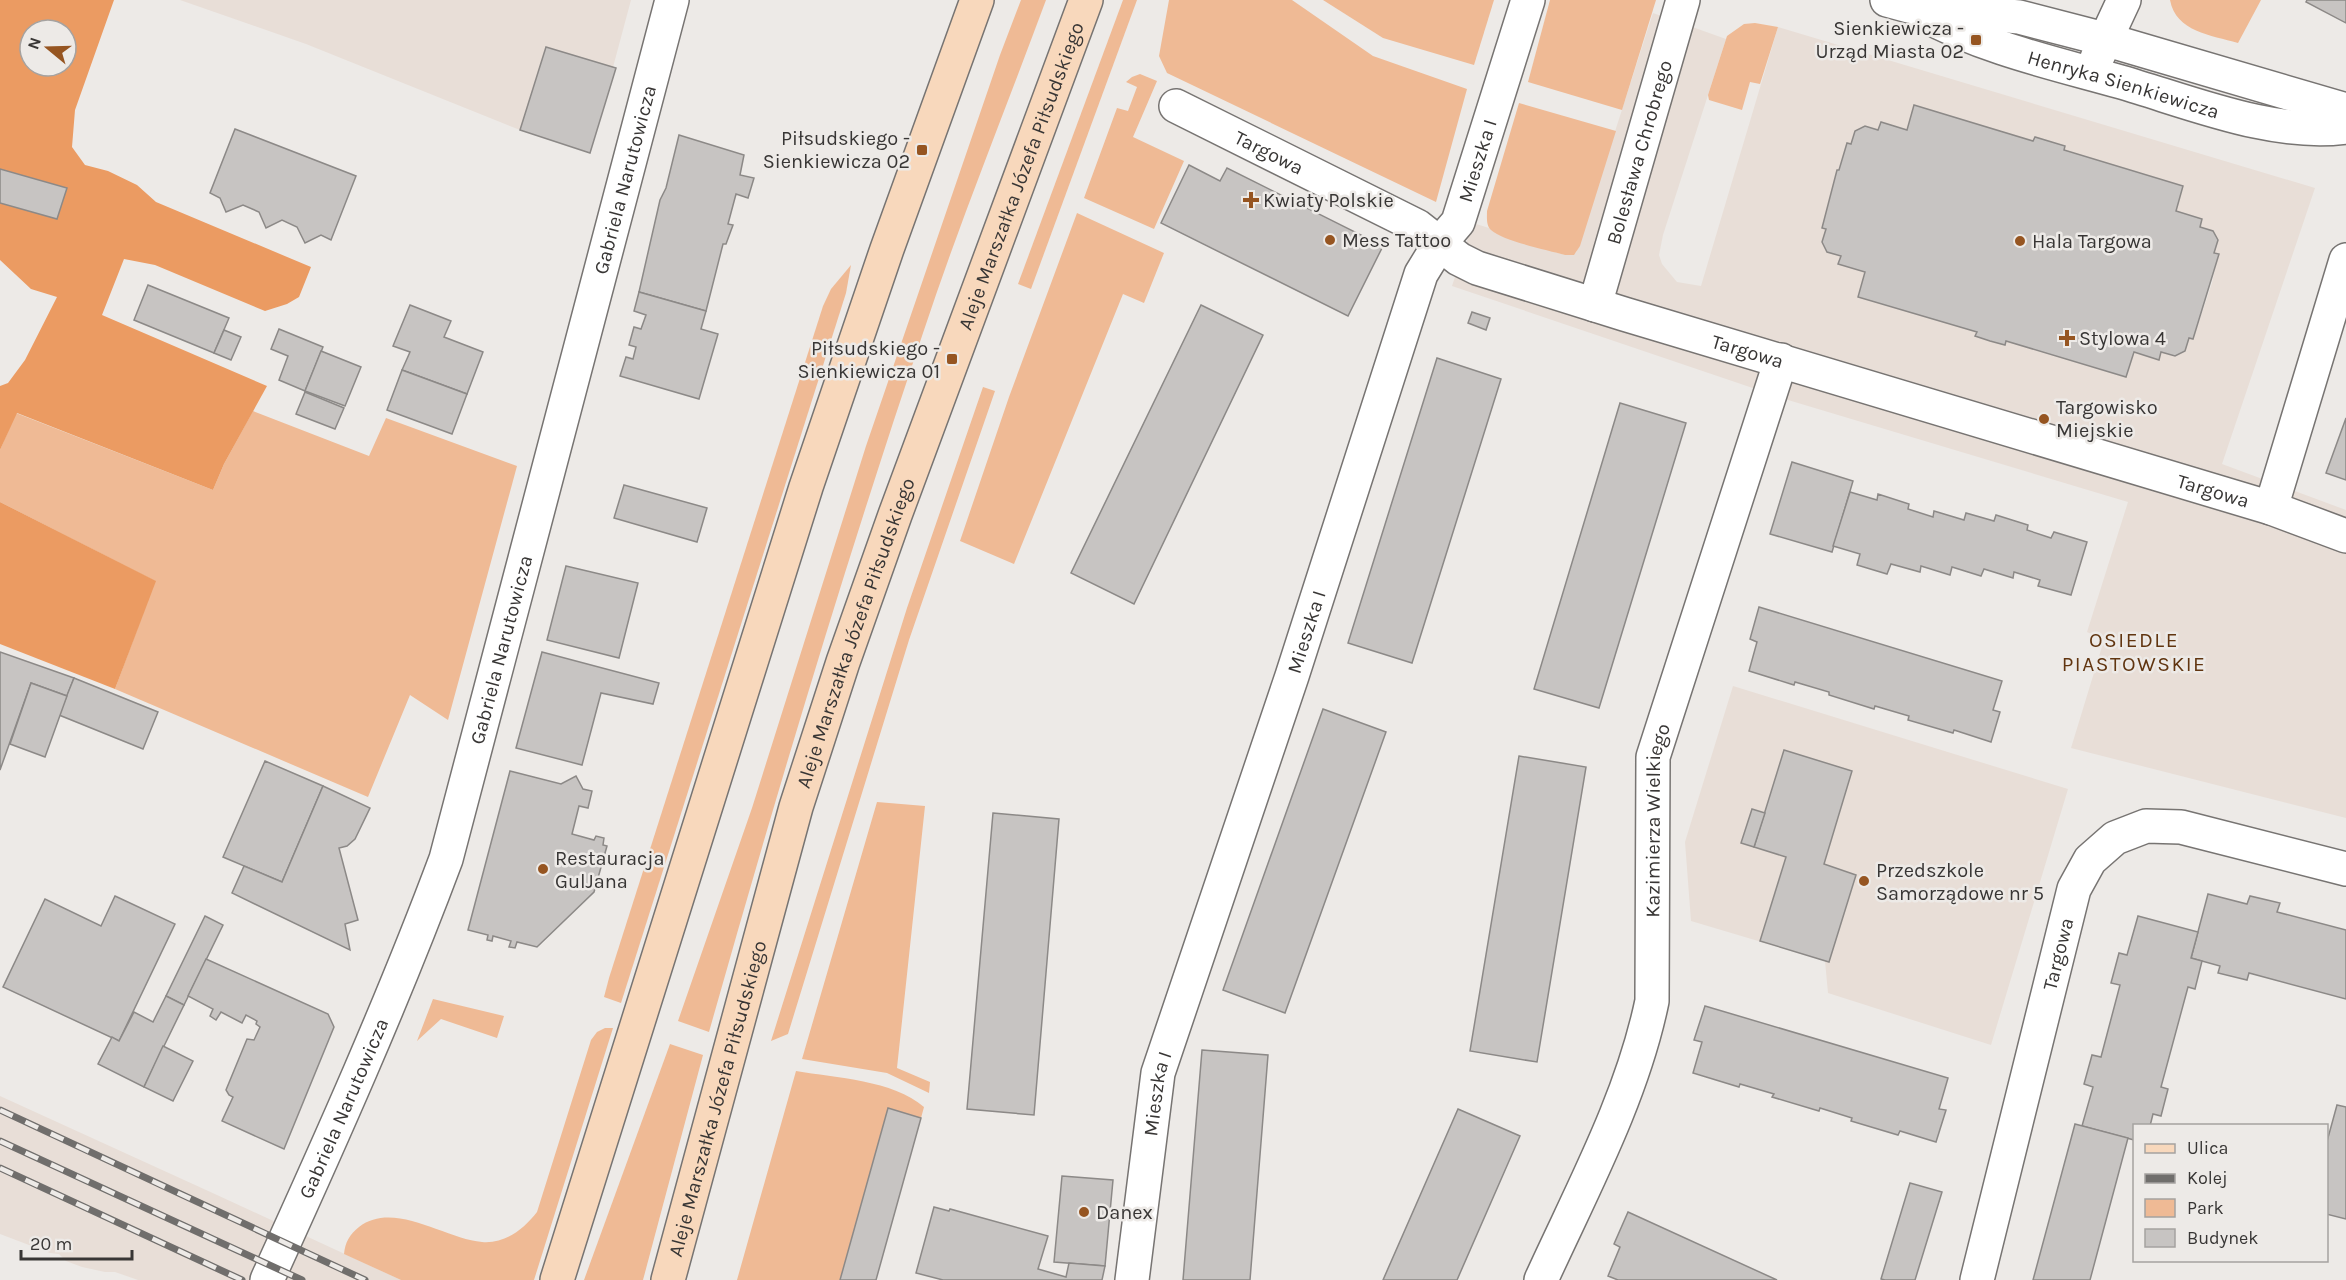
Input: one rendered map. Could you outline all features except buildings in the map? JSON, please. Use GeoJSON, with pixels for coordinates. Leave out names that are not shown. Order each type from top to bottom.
{"type":"FeatureCollection","features":[{"type":"Feature","properties":{"kind":"main road"},"geometry":{"type":"LineString","coordinates":[[557,1280],[806,487],[887,249],[977,0]]}},
{"type":"Feature","properties":{"kind":"main road","name":"Aleje Marszałka Józefa Piłsudskiego"},"geometry":{"type":"LineString","coordinates":[[668,1280],[796,807],[824,718],[895,515],[1086,0]]}},
{"type":"Feature","properties":{"kind":"street","name":"Gabriela Narutowicza"},"geometry":{"type":"LineString","coordinates":[[267,1280],[390,1001],[446,859],[672,0]]}},
{"type":"Feature","properties":{"kind":"street","name":"Mieszka I"},"geometry":{"type":"LineString","coordinates":[[1132,1280],[1158,1073],[1288,687],[1421,274],[1440,243],[1458,222],[1528,0]]}},
{"type":"Feature","properties":{"kind":"street","name":"Bolesława Chrobrego"},"geometry":{"type":"LineString","coordinates":[[1595,305],[1683,0]]}},
{"type":"Feature","properties":{"kind":"street"},"geometry":{"type":"LineString","coordinates":[[2091,74],[2104,39],[2124,0]]}},
{"type":"Feature","properties":{"kind":"street","name":"Henryka Sienkiewicza"},"geometry":{"type":"LineString","coordinates":[[1898,3],[2019,17],[2104,39],[2346,110]]}},
{"type":"Feature","properties":{"kind":"street","name":"Henryka Sienkiewicza"},"geometry":{"type":"LineString","coordinates":[[1898,3],[1976,40],[2225,113],[2285,128],[2307,130],[2346,127]]}},
{"type":"Feature","properties":{"kind":"street","name":"Targowa"},"geometry":{"type":"LineString","coordinates":[[1176,106],[1417,226],[1468,264],[1595,305],[2271,508],[2346,536]]}},
{"type":"Feature","properties":{"kind":"street"},"geometry":{"type":"LineString","coordinates":[[2271,508],[2337,321],[2346,260]]}},
{"type":"Feature","properties":{"kind":"street","name":"Kazimierza Wielkiego"},"geometry":{"type":"LineString","coordinates":[[1541,1280],[1626,1091],[1648,1018],[1652,1000],[1653,757],[1781,360]]}},
{"type":"Feature","properties":{"kind":"street","name":"Targowa"},"geometry":{"type":"LineString","coordinates":[[1977,1280],[2074,889],[2090,860],[2115,838],[2146,826],[2181,827],[2346,869]]}},
{"type":"Feature","properties":{"kind":"shaded area"},"geometry":{"type":"Polygon","coordinates":[[[0,0],[114,0],[75,110],[72,147],[85,165],[108,171],[137,185],[156,202],[311,267],[299,297],[287,304],[265,311],[155,265],[124,259],[102,315],[267,386],[224,464],[213,490],[17,413],[0,450],[0,386],[8,383],[25,360],[57,297],[31,289],[0,260],[0,0]]]}},
{"type":"Feature","properties":{"kind":"shaded area"},"geometry":{"type":"Polygon","coordinates":[[[180,0],[631,0],[590,153],[520,130],[306,44],[180,0]]]}},
{"type":"Feature","properties":{"kind":"shaded area","name":"Targowisko Miejskie"},"geometry":{"type":"Polygon","coordinates":[[[1653,13],[1726,39],[1663,235],[1659,255],[1662,264],[1677,282],[1701,286],[1778,27],[2315,188],[2222,464],[2346,510],[2346,818],[2071,748],[2104,640],[2087,632],[2128,502],[1788,400],[1452,286],[1473,223],[1489,228],[1504,237],[1565,255],[1576,253],[1653,13]],[[1915,106],[1907,130],[1881,122],[1878,130],[1865,126],[1855,131],[1851,144],[1847,143],[1829,200],[1822,228],[1826,229],[1822,242],[1827,252],[1841,256],[1838,264],[1865,272],[1858,297],[1977,332],[1976,336],[2005,345],[2006,341],[2126,377],[2134,352],[2159,360],[2161,352],[2189,338],[2193,339],[2212,283],[2218,254],[2214,253],[2218,240],[2213,231],[2200,227],[2202,219],[2176,211],[2183,186],[2064,150],[2065,146],[2035,137],[2033,141],[1915,106]]]}},
{"type":"Feature","properties":{"kind":"shaded area"},"geometry":{"type":"Polygon","coordinates":[[[0,502],[156,581],[115,689],[0,644],[0,502]]]}},
{"type":"Feature","properties":{"kind":"shaded area","name":"Przedszkole Samorządowe nr 5"},"geometry":{"type":"Polygon","coordinates":[[[1733,686],[2068,789],[1991,1045],[1828,993],[1825,961],[1691,921],[1685,842],[1733,686]]]}},
{"type":"Feature","properties":{"kind":"shaded area"},"geometry":{"type":"Polygon","coordinates":[[[0,1096],[401,1280],[138,1280],[115,1272],[82,1267],[66,1261],[59,1254],[50,1253],[0,1234],[0,1096]]]}},
{"type":"Feature","properties":{"kind":"green space"},"geometry":{"type":"Polygon","coordinates":[[[1021,0],[1046,0],[952,249],[894,420],[812,681],[709,1032],[678,1021],[752,808],[866,446],[1021,0]]]}},
{"type":"Feature","properties":{"kind":"green space"},"geometry":{"type":"Polygon","coordinates":[[[1123,0],[1137,0],[1031,289],[1018,284],[1123,0]]]}},
{"type":"Feature","properties":{"kind":"green space"},"geometry":{"type":"Polygon","coordinates":[[[1169,0],[1292,0],[1373,56],[1467,89],[1436,202],[1167,73],[1159,56],[1169,0]]]}},
{"type":"Feature","properties":{"kind":"green space"},"geometry":{"type":"Polygon","coordinates":[[[1323,0],[1494,0],[1474,65],[1383,38],[1323,0]]]}},
{"type":"Feature","properties":{"kind":"green space"},"geometry":{"type":"Polygon","coordinates":[[[1550,0],[1656,0],[1622,110],[1528,82],[1550,0]]]}},
{"type":"Feature","properties":{"kind":"green space"},"geometry":{"type":"Polygon","coordinates":[[[2170,0],[2261,0],[2238,43],[2196,31],[2187,26],[2179,19],[2170,0]]]}},
{"type":"Feature","properties":{"kind":"green space"},"geometry":{"type":"Polygon","coordinates":[[[1755,23],[1778,27],[1760,84],[1750,82],[1742,110],[1709,100],[1708,95],[1727,36],[1744,24],[1755,23]]]}},
{"type":"Feature","properties":{"kind":"green space"},"geometry":{"type":"Polygon","coordinates":[[[1140,74],[1157,81],[1133,137],[1184,161],[1154,229],[1084,198],[1117,108],[1128,111],[1137,87],[1126,82],[1140,74]]]}},
{"type":"Feature","properties":{"kind":"green space"},"geometry":{"type":"Polygon","coordinates":[[[1519,103],[1616,131],[1580,246],[1574,255],[1565,255],[1515,241],[1497,234],[1488,226],[1487,211],[1519,103]]]}},
{"type":"Feature","properties":{"kind":"green space"},"geometry":{"type":"Polygon","coordinates":[[[1077,213],[1164,253],[1144,303],[1123,294],[1014,564],[960,541],[1009,397],[1077,213]]]}},
{"type":"Feature","properties":{"kind":"green space"},"geometry":{"type":"Polygon","coordinates":[[[851,265],[846,293],[621,1003],[604,997],[609,978],[823,306],[831,289],[851,265]]]}},
{"type":"Feature","properties":{"kind":"green space"},"geometry":{"type":"Polygon","coordinates":[[[983,387],[995,391],[909,640],[788,1034],[771,1041],[907,608],[983,387]]]}},
{"type":"Feature","properties":{"kind":"green space"},"geometry":{"type":"Polygon","coordinates":[[[253,411],[369,456],[386,418],[517,466],[448,720],[410,695],[368,797],[115,689],[155,581],[0,502],[0,450],[16,413],[213,490],[224,464],[253,411]]]}},
{"type":"Feature","properties":{"kind":"green space"},"geometry":{"type":"Polygon","coordinates":[[[877,802],[925,806],[897,1068],[930,1082],[929,1093],[887,1073],[802,1059],[877,802]]]}},
{"type":"Feature","properties":{"kind":"green space"},"geometry":{"type":"Polygon","coordinates":[[[433,999],[504,1016],[497,1038],[441,1019],[417,1041],[433,999]]]}},
{"type":"Feature","properties":{"kind":"green space"},"geometry":{"type":"Polygon","coordinates":[[[605,1028],[613,1028],[534,1280],[401,1280],[344,1254],[353,1232],[373,1220],[404,1219],[482,1242],[506,1238],[526,1224],[537,1212],[591,1040],[597,1032],[605,1028]]]}},
{"type":"Feature","properties":{"kind":"green space"},"geometry":{"type":"Polygon","coordinates":[[[670,1044],[703,1055],[643,1280],[584,1280],[670,1044]]]}},
{"type":"Feature","properties":{"kind":"green space"},"geometry":{"type":"Polygon","coordinates":[[[796,1071],[863,1082],[897,1091],[924,1107],[921,1118],[888,1109],[840,1280],[737,1280],[796,1071]]]}},
{"type":"Feature","properties":{"kind":"railway"},"geometry":{"type":"LineString","coordinates":[[0,1110],[365,1280]]}},
{"type":"Feature","properties":{"kind":"railway"},"geometry":{"type":"LineString","coordinates":[[0,1141],[302,1280]]}},
{"type":"Feature","properties":{"kind":"railway"},"geometry":{"type":"LineString","coordinates":[[0,1168],[242,1280]]}},
{"type":"Feature","properties":{"kind":"place","name":"Sienkiewicza - Urząd Miasta 02"},"geometry":{"type":"Point","coordinates":[1976,40]}},
{"type":"Feature","properties":{"kind":"place","name":"Piłsudskiego - Sienkiewicza 02"},"geometry":{"type":"Point","coordinates":[922,150]}},
{"type":"Feature","properties":{"kind":"place","name":"Kwiaty Polskie"},"geometry":{"type":"Point","coordinates":[1251,200]}},
{"type":"Feature","properties":{"kind":"place","name":"Mess Tattoo"},"geometry":{"type":"Point","coordinates":[1330,240]}},
{"type":"Feature","properties":{"kind":"place","name":"Hala Targowa"},"geometry":{"type":"Point","coordinates":[2020,241]}},
{"type":"Feature","properties":{"kind":"place","name":"Stylowa 4"},"geometry":{"type":"Point","coordinates":[2067,338]}},
{"type":"Feature","properties":{"kind":"place","name":"Piłsudskiego - Sienkiewicza 01"},"geometry":{"type":"Point","coordinates":[952,359]}},
{"type":"Feature","properties":{"kind":"place","name":"Targowisko Miejskie"},"geometry":{"type":"Point","coordinates":[2044,419]}},
{"type":"Feature","properties":{"kind":"place","name":"Restauracja GulJana"},"geometry":{"type":"Point","coordinates":[543,869]}},
{"type":"Feature","properties":{"kind":"place","name":"Przedszkole Samorządowe nr 5"},"geometry":{"type":"Point","coordinates":[1864,881]}},
{"type":"Feature","properties":{"kind":"place","name":"Danex"},"geometry":{"type":"Point","coordinates":[1084,1212]}},
{"type":"Feature","properties":{"kind":"district","name":"OSIEDLE PIASTOWSKIE"},"geometry":{"type":"Point","coordinates":[2134,652]}}]}
